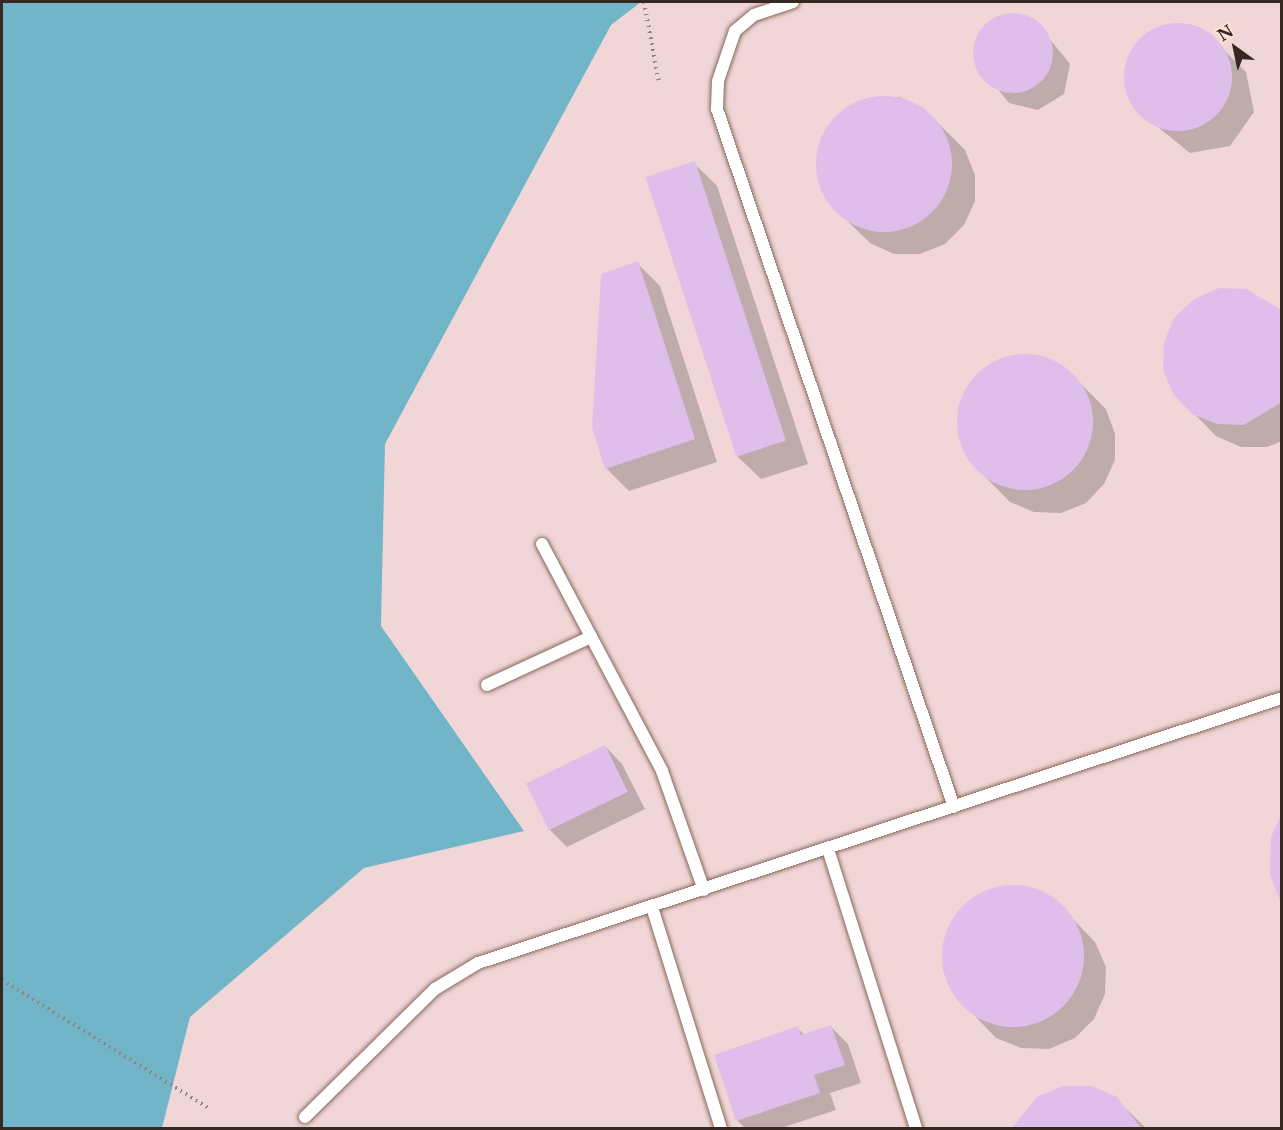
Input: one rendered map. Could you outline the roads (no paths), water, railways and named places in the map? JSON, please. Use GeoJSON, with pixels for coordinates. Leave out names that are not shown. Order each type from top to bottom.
{"type":"FeatureCollection","features":[{"type":"Feature","properties":{"kind":"lane"},"geometry":{"type":"LineString","coordinates":[[793,2],[754,15],[735,31],[718,81],[717,109],[954,807]]}},
{"type":"Feature","properties":{"kind":"lane"},"geometry":{"type":"LineString","coordinates":[[542,544],[666,781],[704,890]]}},
{"type":"Feature","properties":{"kind":"lane"},"geometry":{"type":"LineString","coordinates":[[487,685],[591,637]]}},
{"type":"Feature","properties":{"kind":"lane"},"geometry":{"type":"LineString","coordinates":[[305,1117],[456,973],[1281,698]]}},
{"type":"Feature","properties":{"kind":"lane"},"geometry":{"type":"LineString","coordinates":[[828,849],[916,1128]]}},
{"type":"Feature","properties":{"kind":"lane"},"geometry":{"type":"LineString","coordinates":[[652,907],[720,1128]]}},
{"type":"Feature","properties":{"kind":"water"},"geometry":{"type":"Polygon","coordinates":[[[2,2],[641,2],[611,25],[385,444],[381,626],[524,831],[364,868],[190,1017],[162,1128],[2,1128],[2,2]]]}}]}
